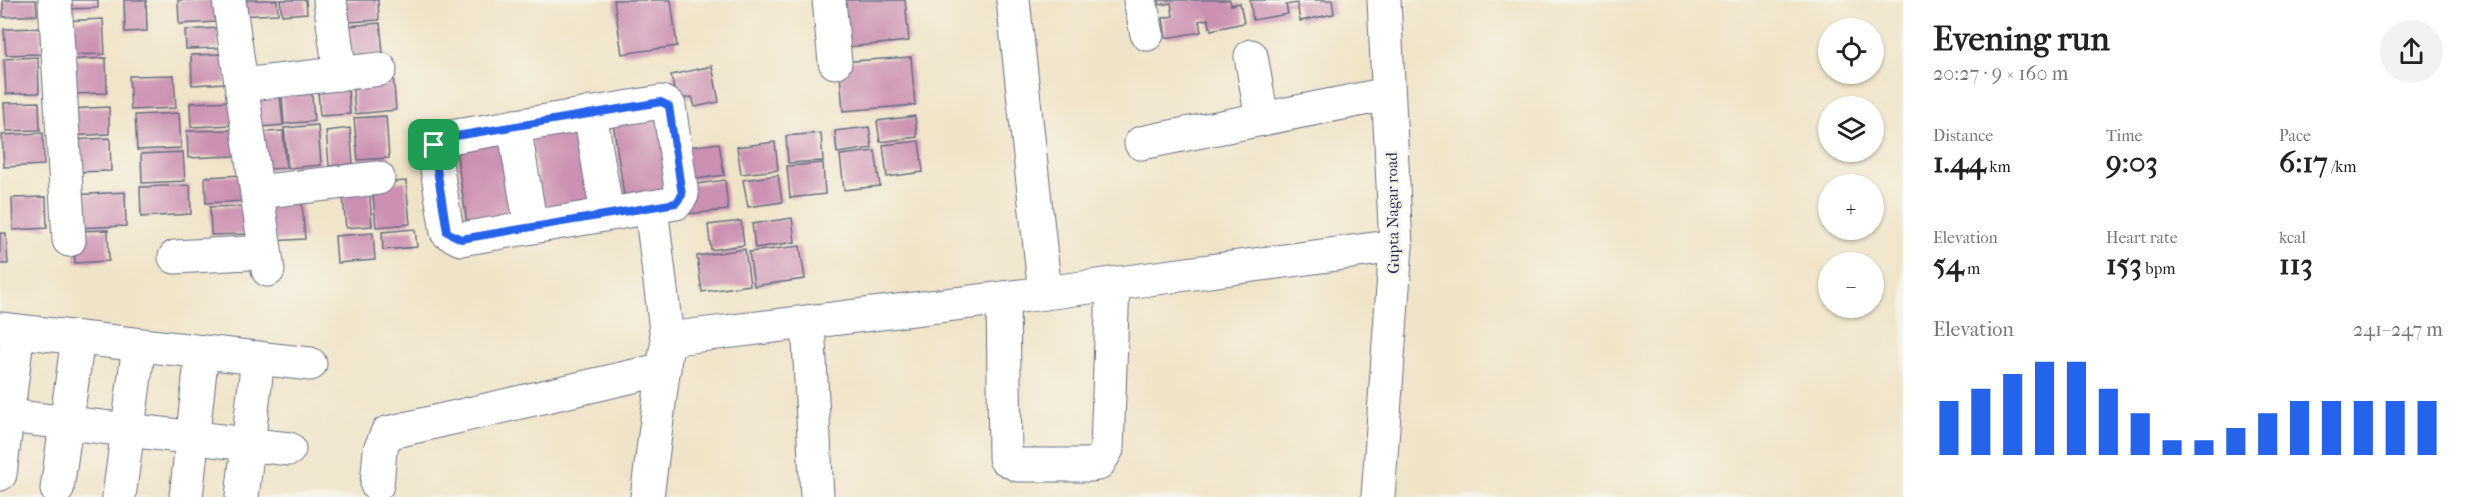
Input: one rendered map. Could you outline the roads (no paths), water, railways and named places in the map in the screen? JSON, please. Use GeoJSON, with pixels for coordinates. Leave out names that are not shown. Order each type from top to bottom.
{"type":"FeatureCollection","features":[{"type":"Feature","properties":{"kind":"street"},"geometry":{"type":"LineString","coordinates":[[55,0],[69,240]]}},
{"type":"Feature","properties":{"kind":"street"},"geometry":{"type":"LineString","coordinates":[[175,257],[267,261],[229,0]]}},
{"type":"Feature","properties":{"kind":"street"},"geometry":{"type":"LineString","coordinates":[[330,0],[340,74]]}},
{"type":"Feature","properties":{"kind":"street"},"geometry":{"type":"LineString","coordinates":[[829,0],[835,62]]}},
{"type":"Feature","properties":{"kind":"street"},"geometry":{"type":"LineString","coordinates":[[1013,0],[1044,293]]}},
{"type":"Feature","properties":{"kind":"street"},"geometry":{"type":"LineString","coordinates":[[1140,0],[1147,34]]}},
{"type":"Feature","properties":{"kind":"street","name":"Gupta Nagar road"},"geometry":{"type":"LineString","coordinates":[[1378,497],[1396,246],[1383,0]]}},
{"type":"Feature","properties":{"kind":"street"},"geometry":{"type":"LineString","coordinates":[[1251,56],[1262,119]]}},
{"type":"Feature","properties":{"kind":"street"},"geometry":{"type":"LineString","coordinates":[[242,85],[380,69]]}},
{"type":"Feature","properties":{"kind":"street"},"geometry":{"type":"LineString","coordinates":[[1141,143],[1388,94]]}},
{"type":"Feature","properties":{"kind":"street"},"geometry":{"type":"LineString","coordinates":[[661,102],[669,106],[682,195],[676,203],[461,239],[447,232],[434,150],[438,139],[514,126],[661,102]]}},
{"type":"Feature","properties":{"kind":"street"},"geometry":{"type":"LineString","coordinates":[[590,113],[607,214]]}},
{"type":"Feature","properties":{"kind":"street"},"geometry":{"type":"LineString","coordinates":[[514,126],[531,227]]}},
{"type":"Feature","properties":{"kind":"street"},"geometry":{"type":"LineString","coordinates":[[257,192],[378,178]]}},
{"type":"Feature","properties":{"kind":"street"},"geometry":{"type":"LineString","coordinates":[[647,497],[665,354],[651,207]]}},
{"type":"Feature","properties":{"kind":"street"},"geometry":{"type":"LineString","coordinates":[[377,485],[380,450],[387,434],[665,354],[808,322],[1396,246]]}},
{"type":"Feature","properties":{"kind":"street"},"geometry":{"type":"LineString","coordinates":[[1003,298],[1005,458],[1018,465],[1091,465],[1098,464],[1107,449],[1113,284]]}},
{"type":"Feature","properties":{"kind":"street"},"geometry":{"type":"LineString","coordinates":[[808,322],[817,497]]}},
{"type":"Feature","properties":{"kind":"street"},"geometry":{"type":"LineString","coordinates":[[0,474],[9,330],[310,364]]}},
{"type":"Feature","properties":{"kind":"street"},"geometry":{"type":"LineString","coordinates":[[57,489],[68,423],[78,338]]}},
{"type":"Feature","properties":{"kind":"street"},"geometry":{"type":"LineString","coordinates":[[119,497],[139,345]]}},
{"type":"Feature","properties":{"kind":"street"},"geometry":{"type":"LineString","coordinates":[[186,497],[202,352]]}},
{"type":"Feature","properties":{"kind":"street"},"geometry":{"type":"LineString","coordinates":[[242,497],[258,358]]}},
{"type":"Feature","properties":{"kind":"street"},"geometry":{"type":"LineString","coordinates":[[4,416],[289,449]]}}]}
